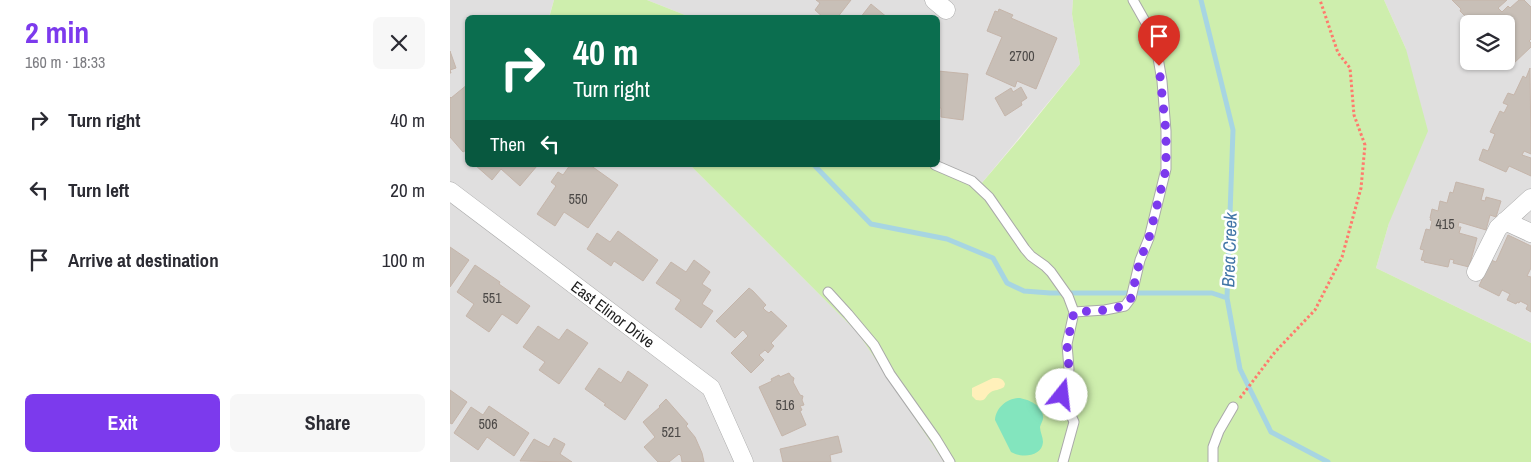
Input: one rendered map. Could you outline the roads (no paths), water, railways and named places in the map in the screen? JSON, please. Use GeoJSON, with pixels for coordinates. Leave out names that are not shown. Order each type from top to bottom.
{"type":"FeatureCollection","features":[{"type":"Feature","properties":{"kind":"street","name":"East Elinor Drive"},"geometry":{"type":"LineString","coordinates":[[450,191],[711,388],[744,462]]}},
{"type":"Feature","properties":{"kind":"street"},"geometry":{"type":"LineString","coordinates":[[1476,272],[1498,228],[1531,198]]}},
{"type":"Feature","properties":{"kind":"street"},"geometry":{"type":"LineString","coordinates":[[1505,221],[1531,233]]}},
{"type":"Feature","properties":{"kind":"lane"},"geometry":{"type":"LineString","coordinates":[[1074,312],[1106,310],[1125,306],[1131,298],[1140,260],[1149,238],[1166,169],[1166,132],[1162,81],[1157,52],[1146,23],[1133,0]]}},
{"type":"Feature","properties":{"kind":"lane"},"geometry":{"type":"LineString","coordinates":[[940,167],[972,181],[989,197],[1025,249],[1051,272],[1068,296],[1074,312],[1067,344],[1069,369],[1062,395],[1074,422],[1063,462]]}},
{"type":"Feature","properties":{"kind":"lane"},"geometry":{"type":"LineString","coordinates":[[828,292],[874,345],[890,374],[950,462]]}},
{"type":"Feature","properties":{"kind":"lane"},"geometry":{"type":"LineString","coordinates":[[1213,462],[1213,447],[1219,431],[1234,407]]}},
{"type":"Feature","properties":{"kind":"waterway","name":"Brea Creek"},"geometry":{"type":"LineString","coordinates":[[1201,0],[1233,130],[1227,298],[1240,369],[1271,432],[1328,462]]}},
{"type":"Feature","properties":{"kind":"waterway"},"geometry":{"type":"LineString","coordinates":[[816,167],[871,224],[947,239],[993,258],[1007,283],[1024,291],[1050,293],[1212,293],[1227,298]]}}]}
